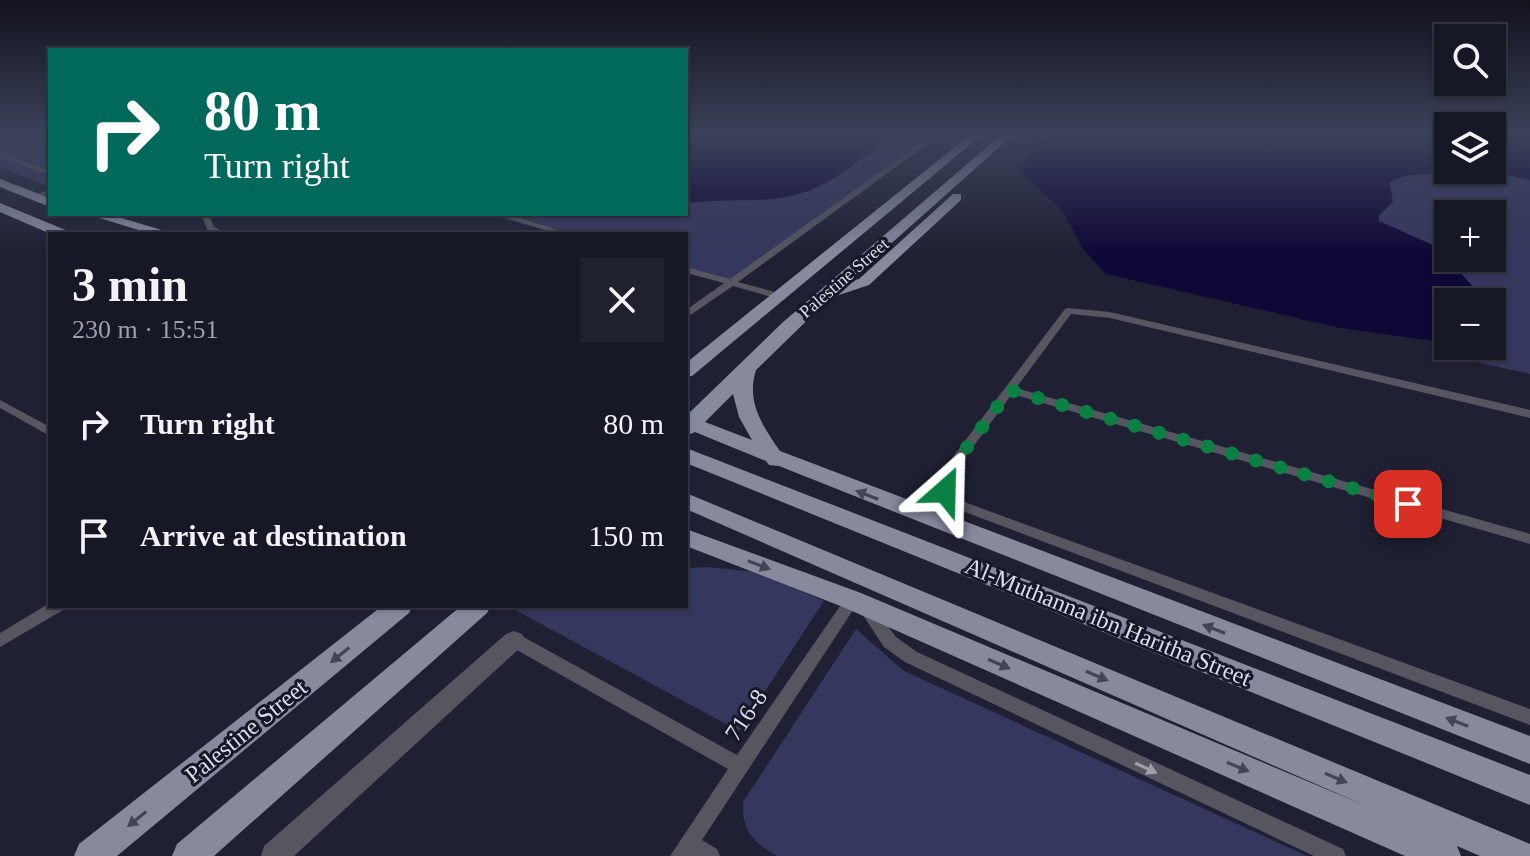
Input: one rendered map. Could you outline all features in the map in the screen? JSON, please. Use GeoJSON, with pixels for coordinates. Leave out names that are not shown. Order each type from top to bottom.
{"type":"FeatureCollection","features":[{"type":"Feature","properties":{"kind":"main road","name":"Palestine Street"},"geometry":{"type":"LineString","coordinates":[[688,370],[929,174]]}},
{"type":"Feature","properties":{"kind":"main road","name":"Palestine Street"},"geometry":{"type":"LineString","coordinates":[[688,426],[788,327],[972,174]]}},
{"type":"Feature","properties":{"kind":"main road"},"geometry":{"type":"LineString","coordinates":[[966,181],[975,174]]}},
{"type":"Feature","properties":{"kind":"main road"},"geometry":{"type":"LineString","coordinates":[[0,183],[45,197]]}},
{"type":"Feature","properties":{"kind":"main road"},"geometry":{"type":"LineString","coordinates":[[5,209],[58,232]]}},
{"type":"Feature","properties":{"kind":"main road"},"geometry":{"type":"LineString","coordinates":[[5,209],[48,241]]}},
{"type":"Feature","properties":{"kind":"main road"},"geometry":{"type":"LineString","coordinates":[[84,216],[124,232]]}},
{"type":"Feature","properties":{"kind":"main road"},"geometry":{"type":"LineString","coordinates":[[100,216],[160,232]]}},
{"type":"Feature","properties":{"kind":"main road"},"geometry":{"type":"LineString","coordinates":[[754,316],[757,324],[763,327],[788,327]]}},
{"type":"Feature","properties":{"kind":"main road"},"geometry":{"type":"LineString","coordinates":[[688,358],[713,350]]}},
{"type":"Feature","properties":{"kind":"main road"},"geometry":{"type":"LineString","coordinates":[[750,364],[742,380],[741,394],[754,427],[776,460]]}},
{"type":"Feature","properties":{"kind":"main road"},"geometry":{"type":"LineString","coordinates":[[688,426],[1530,750]]}},
{"type":"Feature","properties":{"kind":"main road","name":"Al-Muthanna ibn Haritha Street"},"geometry":{"type":"LineString","coordinates":[[688,456],[1530,790]]}},
{"type":"Feature","properties":{"kind":"main road"},"geometry":{"type":"LineString","coordinates":[[688,501],[1519,856]]}},
{"type":"Feature","properties":{"kind":"main road"},"geometry":{"type":"LineString","coordinates":[[688,538],[858,603],[1444,856]]}},
{"type":"Feature","properties":{"kind":"main road"},"geometry":{"type":"LineString","coordinates":[[688,547],[717,550]]}},
{"type":"Feature","properties":{"kind":"main road","name":"Palestine Street"},"geometry":{"type":"LineString","coordinates":[[91,856],[398,608]]}},
{"type":"Feature","properties":{"kind":"main road"},"geometry":{"type":"LineString","coordinates":[[189,856],[476,608]]}},
{"type":"Feature","properties":{"kind":"street"},"geometry":{"type":"LineString","coordinates":[[688,314],[882,174]]}},
{"type":"Feature","properties":{"kind":"street"},"geometry":{"type":"LineString","coordinates":[[206,216],[211,229],[219,232]]}},
{"type":"Feature","properties":{"kind":"street"},"geometry":{"type":"LineString","coordinates":[[505,216],[560,232]]}},
{"type":"Feature","properties":{"kind":"street"},"geometry":{"type":"LineString","coordinates":[[688,271],[779,296]]}},
{"type":"Feature","properties":{"kind":"street"},"geometry":{"type":"LineString","coordinates":[[1530,414],[1083,310],[1068,311],[947,474],[945,491],[962,506],[1530,717]]}},
{"type":"Feature","properties":{"kind":"street"},"geometry":{"type":"LineString","coordinates":[[1010,390],[1530,539]]}},
{"type":"Feature","properties":{"kind":"street"},"geometry":{"type":"LineString","coordinates":[[0,403],[48,431]]}},
{"type":"Feature","properties":{"kind":"street"},"geometry":{"type":"LineString","coordinates":[[858,603],[890,642],[911,657],[1336,856]]}},
{"type":"Feature","properties":{"kind":"street","name":"716-8"},"geometry":{"type":"LineString","coordinates":[[684,849],[858,603]]}},
{"type":"Feature","properties":{"kind":"street"},"geometry":{"type":"LineString","coordinates":[[0,641],[55,608]]}},
{"type":"Feature","properties":{"kind":"street"},"geometry":{"type":"LineString","coordinates":[[274,856],[514,640],[740,766]]}},
{"type":"Feature","properties":{"kind":"street"},"geometry":{"type":"LineString","coordinates":[[684,849],[710,856]]}},
{"type":"Feature","properties":{"kind":"shaded area"},"geometry":{"type":"Polygon","coordinates":[[[17,174],[48,174],[48,186],[17,174]]]}},
{"type":"Feature","properties":{"kind":"shaded area"},"geometry":{"type":"Polygon","coordinates":[[[688,174],[882,174],[728,281],[688,270],[688,232],[552,232],[494,216],[688,216],[688,174]]]}},
{"type":"Feature","properties":{"kind":"shaded area"},"geometry":{"type":"Polygon","coordinates":[[[688,174],[839,174],[795,195],[688,203],[688,174]]]}},
{"type":"Feature","properties":{"kind":"shaded area"},"geometry":{"type":"Polygon","coordinates":[[[1023,174],[1429,174],[1405,176],[1389,183],[1393,201],[1379,215],[1379,221],[1434,246],[1434,272],[1459,272],[1474,288],[1434,288],[1434,341],[1340,328],[1106,274],[1083,249],[1063,212],[1023,174]]]}},
{"type":"Feature","properties":{"kind":"shaded area"},"geometry":{"type":"Polygon","coordinates":[[[1434,174],[1434,184],[1506,184],[1506,174],[1530,180],[1530,374],[1466,360],[1506,360],[1506,288],[1474,288],[1459,272],[1506,272],[1506,200],[1434,200],[1434,246],[1379,222],[1379,215],[1393,201],[1389,183],[1406,176],[1434,174]]]}},
{"type":"Feature","properties":{"kind":"shaded area"},"geometry":{"type":"Polygon","coordinates":[[[1506,174],[1530,174],[1530,180],[1506,175],[1506,174]]]}},
{"type":"Feature","properties":{"kind":"shaded area"},"geometry":{"type":"Polygon","coordinates":[[[688,568],[757,572],[824,601],[739,731],[512,608],[688,608],[688,568]]]}},
{"type":"Feature","properties":{"kind":"shaded area"},"geometry":{"type":"Polygon","coordinates":[[[856,629],[904,671],[1307,856],[777,856],[751,835],[745,821],[743,802],[856,629]]]}},
{"type":"Feature","properties":{"kind":"route"},"geometry":{"type":"LineString","coordinates":[[945,491],[947,474],[1010,390],[1408,504]]}}]}
